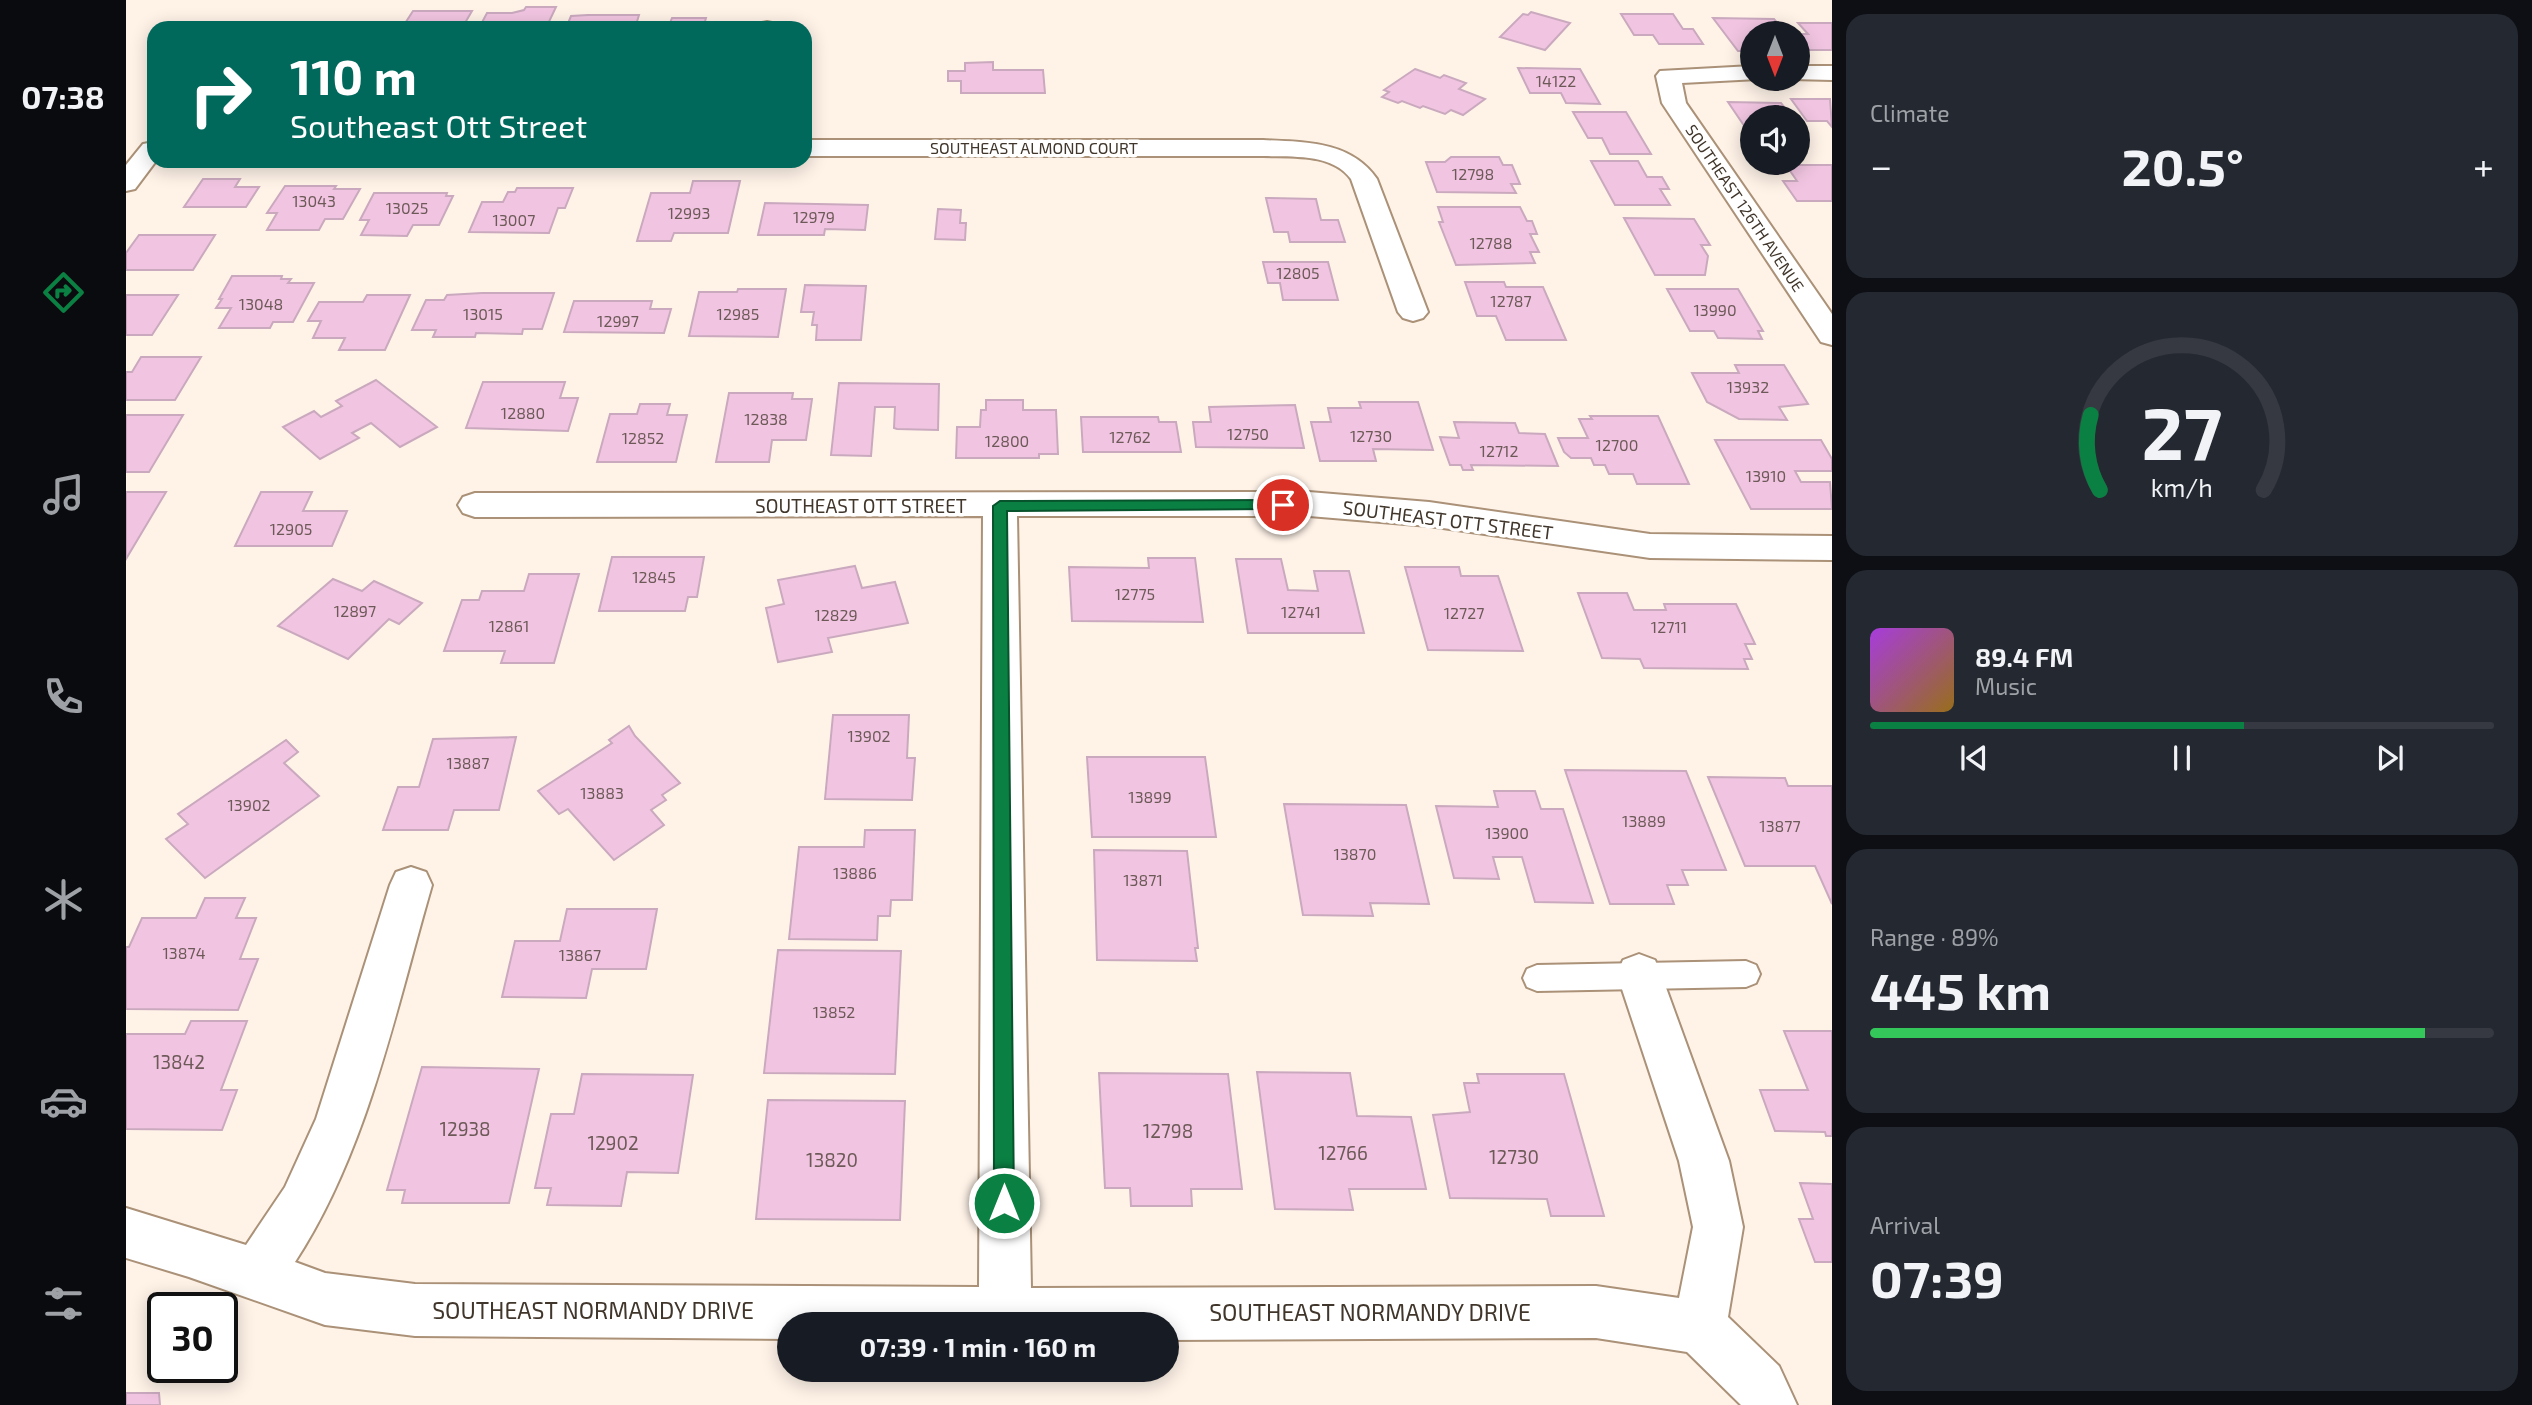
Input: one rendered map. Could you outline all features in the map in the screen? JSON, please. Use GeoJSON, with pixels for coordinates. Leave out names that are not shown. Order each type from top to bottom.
{"type":"FeatureCollection","features":[{"type":"Feature","properties":{"kind":"street","name":"SOUTHEAST 126TH AVENUE"},"geometry":{"type":"LineString","coordinates":[[1740,73],[1668,76],[1674,103],[1832,336]]}},
{"type":"Feature","properties":{"kind":"street"},"geometry":{"type":"LineString","coordinates":[[1810,73],[1832,73]]}},
{"type":"Feature","properties":{"kind":"street","name":"SOUTHEAST ALMOND COURT"},"geometry":{"type":"LineString","coordinates":[[812,148],[1263,148],[1312,152],[1344,159],[1359,168],[1413,312]]}},
{"type":"Feature","properties":{"kind":"street"},"geometry":{"type":"LineString","coordinates":[[126,149],[147,149]]}},
{"type":"Feature","properties":{"kind":"street"},"geometry":{"type":"LineString","coordinates":[[126,183],[147,157]]}},
{"type":"Feature","properties":{"kind":"street","name":"SOUTHEAST OTT STREET"},"geometry":{"type":"LineString","coordinates":[[475,505],[1309,505],[1429,514],[1650,546],[1832,548]]}},
{"type":"Feature","properties":{"kind":"street"},"geometry":{"type":"LineString","coordinates":[[1000,506],[1004,1312]]}},
{"type":"Feature","properties":{"kind":"street"},"geometry":{"type":"LineString","coordinates":[[257,1275],[303,1205],[339,1121],[411,885]]}},
{"type":"Feature","properties":{"kind":"street"},"geometry":{"type":"LineString","coordinates":[[1639,974],[1704,1161],[1718,1227],[1700,1326],[1760,1385],[1770,1405]]}},
{"type":"Feature","properties":{"kind":"street","name":"SOUTHEAST NORMANDY DRIVE"},"geometry":{"type":"LineString","coordinates":[[126,1233],[326,1299],[415,1310],[777,1312]]}},
{"type":"Feature","properties":{"kind":"street","name":"SOUTHEAST NORMANDY DRIVE"},"geometry":{"type":"LineString","coordinates":[[1179,1313],[1596,1312],[1700,1326]]}},
{"type":"Feature","properties":{"kind":"lane"},"geometry":{"type":"LineString","coordinates":[[1537,978],[1746,974]]}},
{"type":"Feature","properties":{"kind":"building"},"geometry":{"type":"Polygon","coordinates":[[[526,7],[556,7],[549,21],[483,21],[487,13],[524,10],[526,7]]]}},
{"type":"Feature","properties":{"kind":"building"},"geometry":{"type":"Polygon","coordinates":[[[413,11],[472,11],[466,21],[407,21],[413,11]]]}},
{"type":"Feature","properties":{"kind":"building"},"geometry":{"type":"Polygon","coordinates":[[[1531,12],[1570,23],[1545,50],[1500,37],[1523,14],[1528,15],[1531,12]]]}},
{"type":"Feature","properties":{"kind":"building"},"geometry":{"type":"Polygon","coordinates":[[[1621,14],[1673,14],[1683,29],[1693,29],[1703,44],[1659,44],[1653,35],[1634,35],[1621,14]]]}},
{"type":"Feature","properties":{"kind":"building"},"geometry":{"type":"Polygon","coordinates":[[[639,15],[637,21],[569,21],[571,16],[639,15]]]}},
{"type":"Feature","properties":{"kind":"building"},"geometry":{"type":"Polygon","coordinates":[[[672,18],[706,18],[705,21],[671,21],[672,18]]]}},
{"type":"Feature","properties":{"kind":"building"},"geometry":{"type":"Polygon","coordinates":[[[1713,18],[1776,21],[1740,21],[1738,51],[1713,18]]]}},
{"type":"Feature","properties":{"kind":"building"},"geometry":{"type":"Polygon","coordinates":[[[1810,23],[1832,23],[1832,50],[1810,50],[1810,23]]]}},
{"type":"Feature","properties":{"kind":"building"},"geometry":{"type":"Polygon","coordinates":[[[993,62],[993,70],[1043,70],[1045,93],[961,93],[961,81],[948,81],[948,71],[965,71],[965,63],[993,62]]]}},
{"type":"Feature","properties":{"kind":"building"},"geometry":{"type":"Polygon","coordinates":[[[1518,68],[1580,69],[1600,104],[1566,103],[1561,93],[1530,93],[1518,68]]]}},
{"type":"Feature","properties":{"kind":"building"},"geometry":{"type":"Polygon","coordinates":[[[1415,69],[1466,83],[1459,89],[1485,99],[1463,115],[1451,110],[1445,114],[1382,97],[1389,92],[1384,90],[1415,69]]]}},
{"type":"Feature","properties":{"kind":"building"},"geometry":{"type":"Polygon","coordinates":[[[1791,99],[1830,99],[1832,127],[1827,121],[1810,121],[1810,105],[1795,105],[1791,99]]]}},
{"type":"Feature","properties":{"kind":"building"},"geometry":{"type":"Polygon","coordinates":[[[1728,102],[1783,105],[1740,105],[1740,120],[1728,102]]]}},
{"type":"Feature","properties":{"kind":"building"},"geometry":{"type":"Polygon","coordinates":[[[1573,112],[1626,112],[1651,154],[1610,154],[1602,138],[1588,138],[1573,112]]]}},
{"type":"Feature","properties":{"kind":"building"},"geometry":{"type":"Polygon","coordinates":[[[1451,157],[1499,157],[1503,165],[1512,165],[1520,184],[1511,184],[1516,193],[1437,192],[1426,162],[1445,162],[1451,157]]]}},
{"type":"Feature","properties":{"kind":"building"},"geometry":{"type":"Polygon","coordinates":[[[1591,161],[1638,161],[1647,177],[1662,177],[1669,189],[1660,189],[1670,205],[1615,205],[1591,161]]]}},
{"type":"Feature","properties":{"kind":"building"},"geometry":{"type":"Polygon","coordinates":[[[1810,165],[1832,165],[1832,201],[1797,201],[1783,181],[1797,181],[1793,175],[1810,175],[1810,165]]]}},
{"type":"Feature","properties":{"kind":"building"},"geometry":{"type":"Polygon","coordinates":[[[203,179],[240,179],[235,187],[259,187],[246,207],[184,207],[203,179]]]}},
{"type":"Feature","properties":{"kind":"building"},"geometry":{"type":"Polygon","coordinates":[[[693,181],[740,181],[728,233],[674,233],[671,241],[637,241],[651,193],[690,193],[693,181]]]}},
{"type":"Feature","properties":{"kind":"building"},"geometry":{"type":"Polygon","coordinates":[[[285,186],[360,189],[343,219],[325,219],[319,230],[267,230],[277,213],[267,213],[285,186]]]}},
{"type":"Feature","properties":{"kind":"building"},"geometry":{"type":"Polygon","coordinates":[[[517,188],[573,188],[565,208],[558,208],[549,233],[469,232],[482,202],[503,202],[508,192],[515,192],[517,188]]]}},
{"type":"Feature","properties":{"kind":"building"},"geometry":{"type":"Polygon","coordinates":[[[374,193],[447,193],[446,196],[453,196],[439,225],[413,225],[407,236],[361,235],[369,220],[360,220],[374,193]]]}},
{"type":"Feature","properties":{"kind":"building"},"geometry":{"type":"Polygon","coordinates":[[[1266,198],[1316,199],[1321,220],[1338,220],[1345,242],[1290,242],[1288,232],[1274,232],[1266,198]]]}},
{"type":"Feature","properties":{"kind":"building"},"geometry":{"type":"Polygon","coordinates":[[[765,203],[868,205],[865,230],[825,229],[824,235],[758,235],[765,203]]]}},
{"type":"Feature","properties":{"kind":"building"},"geometry":{"type":"Polygon","coordinates":[[[1438,207],[1520,207],[1527,221],[1532,221],[1537,234],[1530,234],[1539,252],[1530,252],[1535,263],[1456,265],[1439,222],[1443,222],[1438,207]]]}},
{"type":"Feature","properties":{"kind":"building"},"geometry":{"type":"Polygon","coordinates":[[[938,209],[961,210],[960,223],[966,223],[965,240],[935,239],[938,209]]]}},
{"type":"Feature","properties":{"kind":"building"},"geometry":{"type":"Polygon","coordinates":[[[1624,218],[1694,219],[1710,245],[1701,245],[1708,256],[1705,275],[1655,275],[1624,218]]]}},
{"type":"Feature","properties":{"kind":"building"},"geometry":{"type":"Polygon","coordinates":[[[139,235],[215,235],[193,270],[126,270],[126,253],[139,235]]]}},
{"type":"Feature","properties":{"kind":"building"},"geometry":{"type":"Polygon","coordinates":[[[1263,262],[1328,262],[1338,300],[1283,300],[1280,283],[1268,283],[1263,262]]]}},
{"type":"Feature","properties":{"kind":"building"},"geometry":{"type":"Polygon","coordinates":[[[232,276],[282,276],[281,279],[291,279],[288,283],[314,283],[293,322],[273,322],[270,328],[219,328],[231,308],[216,308],[232,276]]]}},
{"type":"Feature","properties":{"kind":"building"},"geometry":{"type":"Polygon","coordinates":[[[1465,282],[1504,282],[1506,287],[1543,287],[1566,340],[1506,340],[1496,316],[1477,316],[1465,282]]]}},
{"type":"Feature","properties":{"kind":"building"},"geometry":{"type":"Polygon","coordinates":[[[805,285],[866,286],[861,340],[816,340],[817,325],[812,325],[814,312],[801,312],[805,285]]]}},
{"type":"Feature","properties":{"kind":"building"},"geometry":{"type":"Polygon","coordinates":[[[738,289],[786,289],[778,337],[689,336],[699,292],[737,292],[738,289]]]}},
{"type":"Feature","properties":{"kind":"building"},"geometry":{"type":"Polygon","coordinates":[[[1667,289],[1738,289],[1763,331],[1758,331],[1762,339],[1718,338],[1714,331],[1690,331],[1667,289]]]}},
{"type":"Feature","properties":{"kind":"building"},"geometry":{"type":"Polygon","coordinates":[[[554,293],[542,329],[523,329],[522,334],[476,333],[475,337],[433,337],[436,330],[412,330],[426,300],[444,300],[447,295],[554,293]]]}},
{"type":"Feature","properties":{"kind":"building"},"geometry":{"type":"Polygon","coordinates":[[[126,295],[178,295],[152,335],[126,335],[126,295]]]}},
{"type":"Feature","properties":{"kind":"building"},"geometry":{"type":"Polygon","coordinates":[[[367,295],[410,295],[385,350],[339,350],[345,338],[313,338],[321,321],[308,321],[319,302],[363,302],[367,295]]]}},
{"type":"Feature","properties":{"kind":"building"},"geometry":{"type":"Polygon","coordinates":[[[574,301],[652,301],[650,309],[671,309],[664,333],[564,332],[574,301]]]}},
{"type":"Feature","properties":{"kind":"building"},"geometry":{"type":"Polygon","coordinates":[[[141,357],[201,357],[175,400],[126,400],[126,372],[132,372],[141,357]]]}},
{"type":"Feature","properties":{"kind":"building"},"geometry":{"type":"Polygon","coordinates":[[[1735,365],[1784,365],[1808,404],[1779,407],[1787,420],[1739,419],[1707,402],[1692,373],[1739,373],[1735,365]]]}},
{"type":"Feature","properties":{"kind":"building"},"geometry":{"type":"Polygon","coordinates":[[[376,380],[437,427],[400,447],[371,423],[352,433],[359,438],[320,459],[283,427],[314,411],[321,417],[342,406],[336,401],[376,380]]]}},
{"type":"Feature","properties":{"kind":"building"},"geometry":{"type":"Polygon","coordinates":[[[483,382],[565,382],[560,398],[578,398],[568,431],[466,428],[483,382]]]}},
{"type":"Feature","properties":{"kind":"building"},"geometry":{"type":"Polygon","coordinates":[[[839,383],[939,384],[938,430],[894,428],[895,407],[875,407],[871,456],[831,455],[839,383]]]}},
{"type":"Feature","properties":{"kind":"building"},"geometry":{"type":"Polygon","coordinates":[[[729,393],[793,393],[792,399],[812,399],[806,440],[772,440],[769,462],[716,462],[729,393]]]}},
{"type":"Feature","properties":{"kind":"building"},"geometry":{"type":"Polygon","coordinates":[[[986,400],[1023,400],[1023,410],[1056,410],[1058,454],[1039,454],[1039,458],[956,458],[957,427],[980,427],[981,410],[986,410],[986,400]]]}},
{"type":"Feature","properties":{"kind":"building"},"geometry":{"type":"Polygon","coordinates":[[[1359,402],[1418,402],[1433,450],[1373,449],[1376,461],[1320,461],[1311,422],[1331,422],[1328,408],[1361,408],[1359,402]]]}},
{"type":"Feature","properties":{"kind":"building"},"geometry":{"type":"Polygon","coordinates":[[[640,404],[670,404],[667,415],[687,415],[676,462],[597,462],[610,414],[637,414],[640,404]]]}},
{"type":"Feature","properties":{"kind":"building"},"geometry":{"type":"Polygon","coordinates":[[[1295,405],[1304,448],[1196,447],[1193,422],[1211,422],[1209,407],[1295,405]]]}},
{"type":"Feature","properties":{"kind":"building"},"geometry":{"type":"Polygon","coordinates":[[[126,415],[183,415],[149,472],[126,472],[126,415]]]}},
{"type":"Feature","properties":{"kind":"building"},"geometry":{"type":"Polygon","coordinates":[[[1590,416],[1658,416],[1689,484],[1637,484],[1633,474],[1609,474],[1605,465],[1594,465],[1591,458],[1571,458],[1564,452],[1558,438],[1588,438],[1579,419],[1592,419],[1590,416]]]}},
{"type":"Feature","properties":{"kind":"building"},"geometry":{"type":"Polygon","coordinates":[[[1081,417],[1158,417],[1159,422],[1176,422],[1181,452],[1083,452],[1081,417]]]}},
{"type":"Feature","properties":{"kind":"building"},"geometry":{"type":"Polygon","coordinates":[[[1454,422],[1515,423],[1519,433],[1545,434],[1558,466],[1471,465],[1473,470],[1463,470],[1461,465],[1450,465],[1440,437],[1459,438],[1454,422]]]}},
{"type":"Feature","properties":{"kind":"building"},"geometry":{"type":"Polygon","coordinates":[[[1715,440],[1821,440],[1832,459],[1832,471],[1795,471],[1801,482],[1830,482],[1832,509],[1751,509],[1715,440]]]}},
{"type":"Feature","properties":{"kind":"building"},"geometry":{"type":"Polygon","coordinates":[[[126,492],[166,492],[126,559],[126,492]]]}},
{"type":"Feature","properties":{"kind":"building"},"geometry":{"type":"Polygon","coordinates":[[[261,492],[312,492],[303,511],[347,511],[332,546],[235,546],[261,492]]]}},
{"type":"Feature","properties":{"kind":"building"},"geometry":{"type":"Polygon","coordinates":[[[612,557],[704,557],[697,597],[688,597],[685,611],[599,611],[612,557]]]}},
{"type":"Feature","properties":{"kind":"building"},"geometry":{"type":"Polygon","coordinates":[[[1148,558],[1195,558],[1203,622],[1072,621],[1069,567],[1149,568],[1148,558]]]}},
{"type":"Feature","properties":{"kind":"building"},"geometry":{"type":"Polygon","coordinates":[[[1236,559],[1281,559],[1288,590],[1318,591],[1314,571],[1349,571],[1364,633],[1248,633],[1236,559]]]}},
{"type":"Feature","properties":{"kind":"building"},"geometry":{"type":"Polygon","coordinates":[[[855,566],[862,588],[895,582],[908,623],[828,638],[832,652],[778,662],[766,608],[784,604],[778,580],[855,566]]]}},
{"type":"Feature","properties":{"kind":"building"},"geometry":{"type":"Polygon","coordinates":[[[1405,567],[1459,567],[1461,576],[1498,576],[1523,651],[1428,650],[1405,567]]]}},
{"type":"Feature","properties":{"kind":"building"},"geometry":{"type":"Polygon","coordinates":[[[529,574],[579,574],[554,663],[501,663],[505,651],[444,651],[462,600],[479,600],[482,591],[524,591],[529,574]]]}},
{"type":"Feature","properties":{"kind":"building"},"geometry":{"type":"Polygon","coordinates":[[[333,579],[362,591],[374,581],[422,603],[399,624],[389,619],[348,659],[278,626],[333,579]]]}},
{"type":"Feature","properties":{"kind":"building"},"geometry":{"type":"Polygon","coordinates":[[[1578,593],[1627,593],[1634,610],[1666,610],[1664,604],[1736,604],[1755,644],[1745,644],[1752,659],[1744,659],[1748,669],[1644,668],[1640,659],[1602,658],[1578,593]]]}},
{"type":"Feature","properties":{"kind":"building"},"geometry":{"type":"Polygon","coordinates":[[[833,715],[909,715],[907,758],[915,758],[912,800],[825,799],[833,715]]]}},
{"type":"Feature","properties":{"kind":"building"},"geometry":{"type":"Polygon","coordinates":[[[629,726],[635,736],[680,783],[662,795],[666,800],[651,810],[664,825],[614,860],[568,809],[559,814],[538,791],[612,743],[609,740],[629,726]]]}},
{"type":"Feature","properties":{"kind":"building"},"geometry":{"type":"Polygon","coordinates":[[[516,737],[499,810],[454,810],[448,830],[383,830],[398,787],[419,787],[433,739],[516,737]]]}},
{"type":"Feature","properties":{"kind":"building"},"geometry":{"type":"Polygon","coordinates":[[[286,740],[298,752],[284,763],[319,796],[205,878],[166,839],[188,824],[178,814],[286,740]]]}},
{"type":"Feature","properties":{"kind":"building"},"geometry":{"type":"Polygon","coordinates":[[[1087,757],[1205,757],[1216,837],[1092,837],[1087,757]]]}},
{"type":"Feature","properties":{"kind":"building"},"geometry":{"type":"Polygon","coordinates":[[[1565,770],[1686,771],[1726,870],[1682,870],[1688,885],[1667,885],[1674,904],[1610,904],[1565,770]]]}},
{"type":"Feature","properties":{"kind":"building"},"geometry":{"type":"Polygon","coordinates":[[[1708,777],[1785,778],[1788,786],[1832,786],[1832,904],[1815,866],[1745,866],[1708,777]]]}},
{"type":"Feature","properties":{"kind":"building"},"geometry":{"type":"Polygon","coordinates":[[[1494,791],[1535,791],[1541,809],[1563,809],[1593,903],[1535,902],[1522,857],[1493,857],[1499,879],[1454,878],[1436,806],[1498,807],[1494,791]]]}},
{"type":"Feature","properties":{"kind":"building"},"geometry":{"type":"Polygon","coordinates":[[[1284,804],[1406,805],[1429,904],[1370,903],[1373,916],[1303,915],[1284,804]]]}},
{"type":"Feature","properties":{"kind":"building"},"geometry":{"type":"Polygon","coordinates":[[[865,830],[915,830],[912,900],[891,900],[890,916],[878,916],[877,940],[789,939],[799,847],[864,847],[865,830]]]}},
{"type":"Feature","properties":{"kind":"building"},"geometry":{"type":"Polygon","coordinates":[[[1094,850],[1187,851],[1198,948],[1195,948],[1197,961],[1097,960],[1094,850]]]}},
{"type":"Feature","properties":{"kind":"building"},"geometry":{"type":"Polygon","coordinates":[[[205,898],[245,898],[236,918],[256,918],[240,959],[258,959],[238,1010],[126,1009],[126,947],[129,947],[142,918],[196,918],[205,898]]]}},
{"type":"Feature","properties":{"kind":"building"},"geometry":{"type":"Polygon","coordinates":[[[567,909],[657,909],[646,969],[592,969],[586,998],[502,997],[515,941],[560,941],[567,909]]]}},
{"type":"Feature","properties":{"kind":"building"},"geometry":{"type":"Polygon","coordinates":[[[778,950],[901,951],[895,1074],[764,1073],[778,950]]]}},
{"type":"Feature","properties":{"kind":"building"},"geometry":{"type":"Polygon","coordinates":[[[191,1021],[247,1021],[221,1090],[237,1090],[222,1130],[126,1129],[126,1034],[185,1034],[191,1021]]]}},
{"type":"Feature","properties":{"kind":"building"},"geometry":{"type":"Polygon","coordinates":[[[1784,1031],[1832,1031],[1832,1136],[1826,1136],[1825,1132],[1775,1131],[1760,1090],[1808,1090],[1784,1031]]]}},
{"type":"Feature","properties":{"kind":"building"},"geometry":{"type":"Polygon","coordinates":[[[422,1067],[539,1069],[509,1203],[402,1203],[405,1190],[387,1190],[422,1067]]]}},
{"type":"Feature","properties":{"kind":"building"},"geometry":{"type":"Polygon","coordinates":[[[1257,1072],[1350,1073],[1357,1116],[1411,1117],[1426,1189],[1349,1189],[1353,1210],[1275,1209],[1257,1072]]]}},
{"type":"Feature","properties":{"kind":"building"},"geometry":{"type":"Polygon","coordinates":[[[1099,1073],[1228,1074],[1242,1189],[1191,1189],[1192,1206],[1131,1206],[1130,1188],[1105,1188],[1099,1073]]]}},
{"type":"Feature","properties":{"kind":"building"},"geometry":{"type":"Polygon","coordinates":[[[582,1074],[693,1075],[678,1173],[627,1172],[621,1206],[547,1205],[551,1188],[535,1188],[551,1114],[574,1114],[582,1074]]]}},
{"type":"Feature","properties":{"kind":"building"},"geometry":{"type":"Polygon","coordinates":[[[1477,1074],[1564,1074],[1604,1216],[1551,1216],[1547,1199],[1450,1198],[1433,1115],[1470,1112],[1464,1083],[1479,1083],[1477,1074]]]}},
{"type":"Feature","properties":{"kind":"building"},"geometry":{"type":"Polygon","coordinates":[[[768,1100],[905,1101],[900,1220],[756,1219],[768,1100]]]}},
{"type":"Feature","properties":{"kind":"building"},"geometry":{"type":"Polygon","coordinates":[[[1800,1183],[1832,1184],[1832,1262],[1815,1262],[1799,1219],[1813,1219],[1800,1183]]]}},
{"type":"Feature","properties":{"kind":"building"},"geometry":{"type":"Polygon","coordinates":[[[126,1393],[159,1393],[160,1405],[126,1405],[126,1393]]]}},
{"type":"Feature","properties":{"kind":"route"},"geometry":{"type":"LineString","coordinates":[[1004,1203],[1000,506],[1283,505]]}}]}
